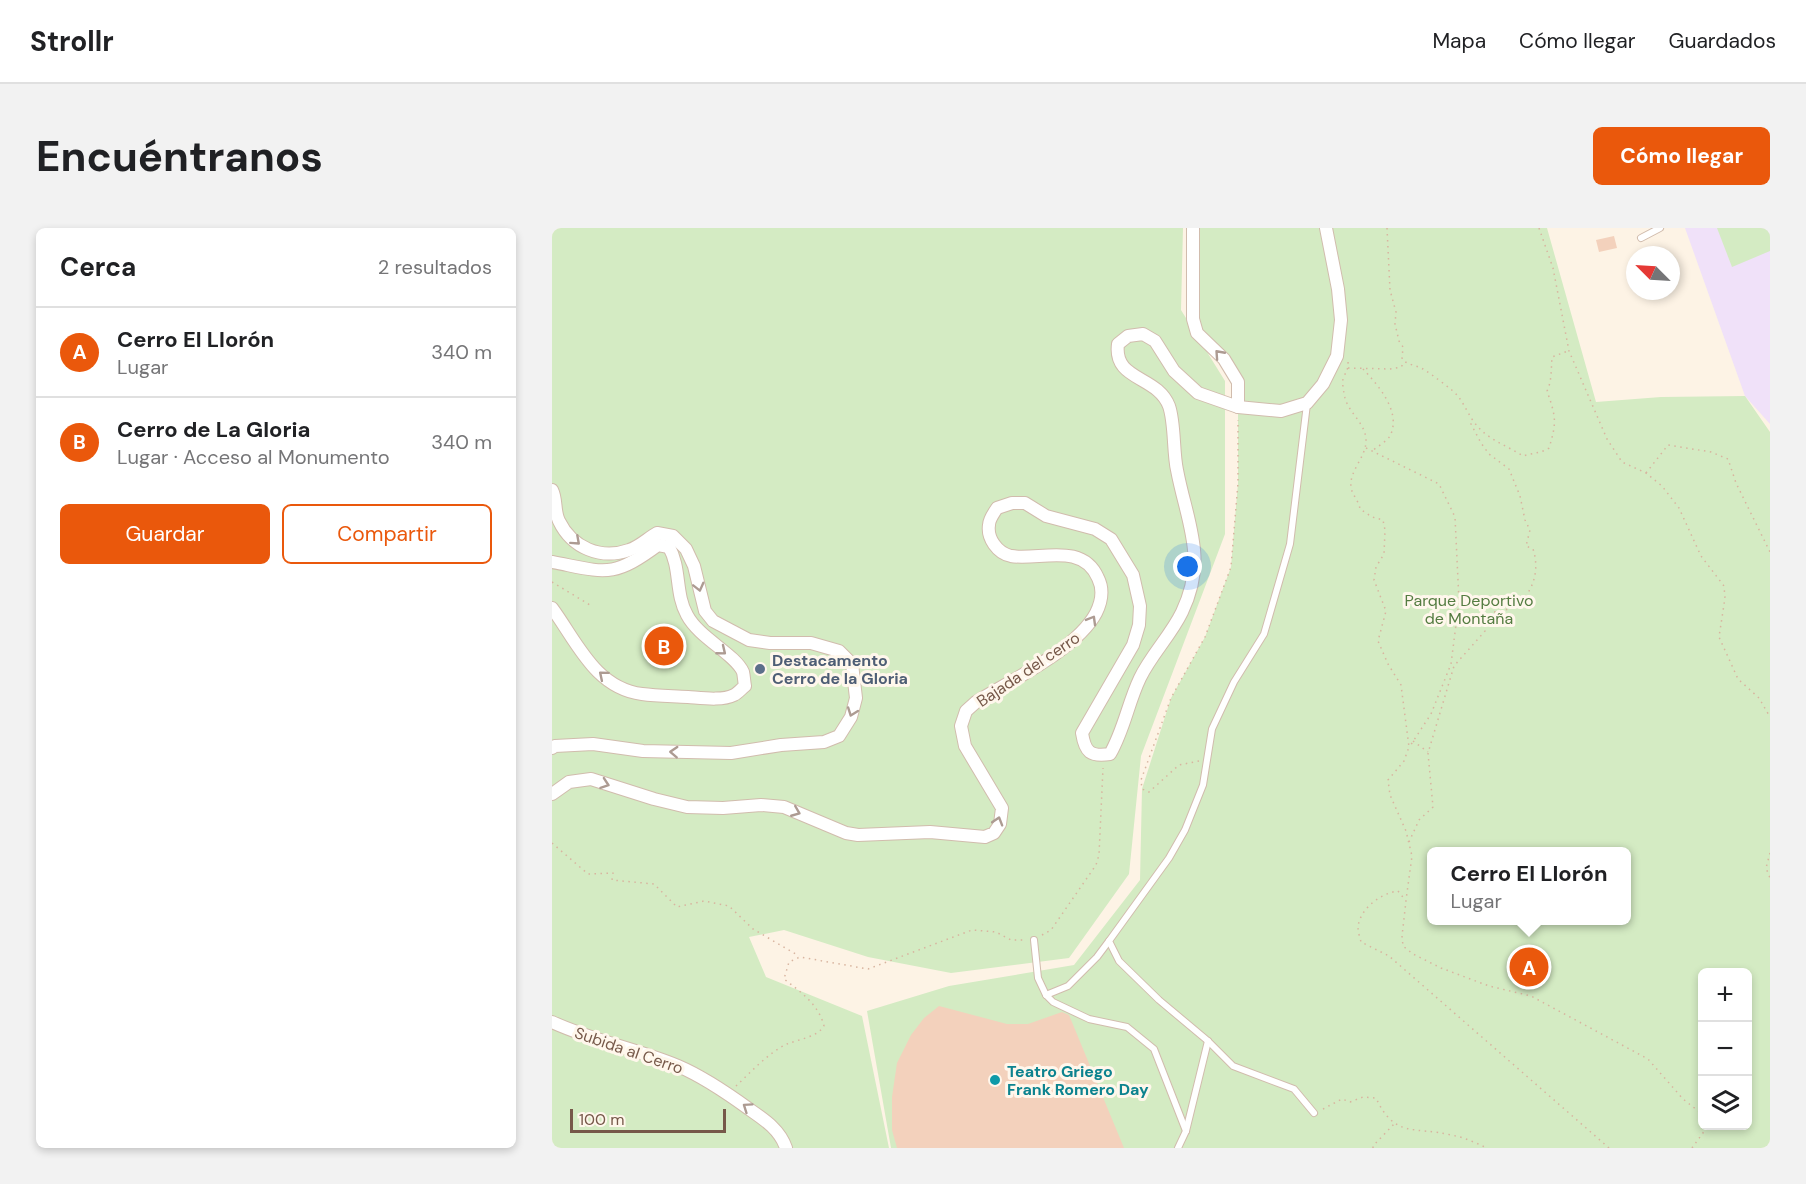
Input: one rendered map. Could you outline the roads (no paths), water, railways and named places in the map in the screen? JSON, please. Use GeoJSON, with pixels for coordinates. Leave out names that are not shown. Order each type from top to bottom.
{"type":"FeatureCollection","features":[{"type":"Feature","properties":{"kind":"street"},"geometry":{"type":"LineString","coordinates":[[1192,228],[1193,319],[1197,333],[1224,359],[1238,382],[1238,407],[1281,411],[1307,403],[1323,384],[1337,356],[1341,320],[1338,289],[1326,228]]}},
{"type":"Feature","properties":{"kind":"street","name":"Bajada del cerro"},"geometry":{"type":"LineString","coordinates":[[552,794],[568,782],[591,779],[687,807],[723,808],[761,805],[784,807],[846,833],[858,835],[930,832],[985,837],[994,832],[1000,824],[1002,808],[965,746],[961,726],[966,711],[976,702],[1072,643],[1089,627],[1100,606],[1103,588],[1096,574],[1083,560],[1060,554],[1010,556],[996,547],[990,539],[989,524],[997,508],[1012,503],[1025,503],[1046,516],[1095,530],[1111,539],[1133,575],[1140,606],[1140,625],[1133,645],[1082,733],[1084,746],[1090,754],[1110,754],[1120,737],[1133,692],[1141,675],[1182,612],[1194,575],[1194,539],[1177,470],[1169,407],[1162,395],[1148,383],[1124,369],[1117,356],[1118,344],[1128,336],[1143,334],[1155,341],[1174,371],[1198,393],[1238,407]]}},
{"type":"Feature","properties":{"kind":"street"},"geometry":{"type":"LineString","coordinates":[[552,490],[559,522],[577,544],[591,552],[608,554],[630,550],[657,533],[686,549],[694,566],[705,610],[712,621],[749,640],[770,643],[811,643],[839,651],[852,664],[856,698],[851,717],[839,736],[824,742],[781,745],[731,753],[643,751],[593,744],[552,748]]}},
{"type":"Feature","properties":{"kind":"street"},"geometry":{"type":"LineString","coordinates":[[552,562],[597,572],[620,569],[658,545],[671,542]]}},
{"type":"Feature","properties":{"kind":"street"},"geometry":{"type":"LineString","coordinates":[[552,608],[583,657],[604,678],[619,687],[640,694],[712,698],[734,695],[745,686],[743,672],[696,628],[686,614],[679,594],[671,542]]}},
{"type":"Feature","properties":{"kind":"street","name":"Subida al Cerro"},"geometry":{"type":"LineString","coordinates":[[552,1022],[678,1066],[728,1094],[780,1134],[786,1148]]}},
{"type":"Feature","properties":{"kind":"lane"},"geometry":{"type":"LineString","coordinates":[[1641,238],[1660,228]]}},
{"type":"Feature","properties":{"kind":"lane"},"geometry":{"type":"LineString","coordinates":[[1046,995],[1068,986],[1097,957],[1169,858],[1185,830],[1203,785],[1212,729],[1234,682],[1264,634],[1290,544],[1307,403]]}},
{"type":"Feature","properties":{"kind":"lane"},"geometry":{"type":"LineString","coordinates":[[1034,940],[1038,978],[1046,995],[1053,1002],[1089,1019],[1127,1027],[1154,1049],[1186,1131]]}},
{"type":"Feature","properties":{"kind":"lane"},"geometry":{"type":"LineString","coordinates":[[1109,941],[1119,960],[1159,1000],[1208,1041],[1233,1066],[1294,1089],[1314,1113]]}},
{"type":"Feature","properties":{"kind":"lane"},"geometry":{"type":"LineString","coordinates":[[1178,1148],[1186,1131],[1208,1041]]}},
{"type":"Feature","properties":{"kind":"place","name":"Cerro de La Gloria"},"geometry":{"type":"Point","coordinates":[664,646]}},
{"type":"Feature","properties":{"kind":"place","name":"Destacamento Cerro de la Gloria"},"geometry":{"type":"Point","coordinates":[760,669]}},
{"type":"Feature","properties":{"kind":"place","name":"Cerro El Llorón"},"geometry":{"type":"Point","coordinates":[1529,967]}},
{"type":"Feature","properties":{"kind":"place","name":"Teatro Griego Frank Romero Day"},"geometry":{"type":"Point","coordinates":[995,1080]}},
{"type":"Feature","properties":{"kind":"park label","name":"Parque Deportivo de Montaña"},"geometry":{"type":"Point","coordinates":[1469,609]}}]}
